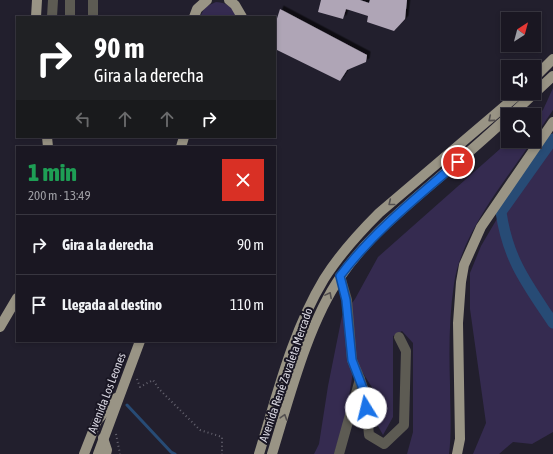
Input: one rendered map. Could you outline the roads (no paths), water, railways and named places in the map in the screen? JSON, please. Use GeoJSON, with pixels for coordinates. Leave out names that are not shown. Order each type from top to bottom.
{"type":"FeatureCollection","features":[{"type":"Feature","properties":{"kind":"main road"},"geometry":{"type":"LineString","coordinates":[[36,16],[37,0]]}},
{"type":"Feature","properties":{"kind":"main road"},"geometry":{"type":"LineString","coordinates":[[229,0],[236,4],[242,16]]}},
{"type":"Feature","properties":{"kind":"main road"},"geometry":{"type":"LineString","coordinates":[[241,0],[242,16]]}},
{"type":"Feature","properties":{"kind":"main road"},"geometry":{"type":"LineString","coordinates":[[194,16],[202,1]]}},
{"type":"Feature","properties":{"kind":"main road"},"geometry":{"type":"LineString","coordinates":[[541,71],[553,58]]}},
{"type":"Feature","properties":{"kind":"main road"},"geometry":{"type":"LineString","coordinates":[[519,108],[553,76]]}},
{"type":"Feature","properties":{"kind":"main road","name":"Avenida René Zavaleta Mercado"},"geometry":{"type":"LineString","coordinates":[[259,454],[292,347],[324,279],[362,230],[378,213],[512,100]]}},
{"type":"Feature","properties":{"kind":"main road"},"geometry":{"type":"LineString","coordinates":[[457,454],[460,439],[458,323],[461,282],[464,265],[481,227],[553,122]]}},
{"type":"Feature","properties":{"kind":"main road","name":"Avenida René Zavaleta Mercado"},"geometry":{"type":"LineString","coordinates":[[272,454],[308,344],[320,314],[340,276],[358,253],[384,226],[501,123]]}},
{"type":"Feature","properties":{"kind":"main road"},"geometry":{"type":"LineString","coordinates":[[0,327],[16,300]]}},
{"type":"Feature","properties":{"kind":"main road","name":"Avenida Los Leones"},"geometry":{"type":"LineString","coordinates":[[98,454],[140,342]]}},
{"type":"Feature","properties":{"kind":"main road"},"geometry":{"type":"LineString","coordinates":[[84,454],[97,422],[120,394]]}},
{"type":"Feature","properties":{"kind":"main road"},"geometry":{"type":"LineString","coordinates":[[103,438],[107,450],[106,454]]}},
{"type":"Feature","properties":{"kind":"street"},"geometry":{"type":"LineString","coordinates":[[52,16],[53,0]]}},
{"type":"Feature","properties":{"kind":"street"},"geometry":{"type":"LineString","coordinates":[[70,0],[70,16]]}},
{"type":"Feature","properties":{"kind":"street"},"geometry":{"type":"LineString","coordinates":[[92,16],[93,0]]}},
{"type":"Feature","properties":{"kind":"street"},"geometry":{"type":"LineString","coordinates":[[340,276],[346,300],[352,360],[365,394],[369,435],[384,444],[404,425],[406,351],[399,337]]}},
{"type":"Feature","properties":{"kind":"street"},"geometry":{"type":"LineString","coordinates":[[339,454],[360,379]]}},
{"type":"Feature","properties":{"kind":"waterway"},"geometry":{"type":"LineString","coordinates":[[553,139],[501,212],[508,244],[520,271],[553,323]]}},
{"type":"Feature","properties":{"kind":"waterway"},"geometry":{"type":"LineString","coordinates":[[127,405],[171,452],[175,454]]}}]}
